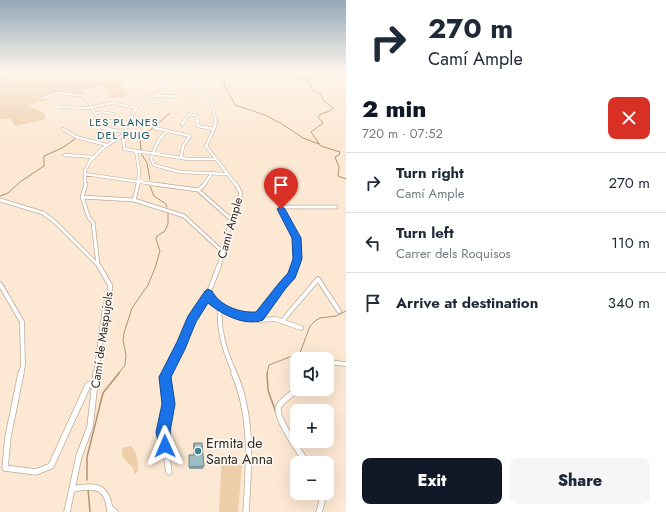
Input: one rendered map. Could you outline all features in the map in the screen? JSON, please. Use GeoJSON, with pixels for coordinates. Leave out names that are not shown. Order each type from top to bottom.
{"type":"FeatureCollection","features":[{"type":"Feature","properties":{"kind":"street"},"geometry":{"type":"LineString","coordinates":[[43,98],[50,96]]}},
{"type":"Feature","properties":{"kind":"street"},"geometry":{"type":"LineString","coordinates":[[84,96],[102,128],[125,132]]}},
{"type":"Feature","properties":{"kind":"street"},"geometry":{"type":"LineString","coordinates":[[98,264],[94,222],[89,218],[82,197],[86,183],[87,167],[93,157],[107,145],[123,135],[136,108],[145,98],[153,96],[176,96]]}},
{"type":"Feature","properties":{"kind":"street","name":"Camí Ample"},"geometry":{"type":"LineString","coordinates":[[169,472],[163,432],[168,404],[165,377],[192,319],[208,294],[222,261],[232,220],[241,192],[207,150],[206,146],[214,129],[215,114],[209,96]]}},
{"type":"Feature","properties":{"kind":"street"},"geometry":{"type":"LineString","coordinates":[[56,105],[60,107],[91,107],[112,103],[136,108]]}},
{"type":"Feature","properties":{"kind":"street"},"geometry":{"type":"LineString","coordinates":[[95,114],[103,112],[114,114]]}},
{"type":"Feature","properties":{"kind":"street"},"geometry":{"type":"LineString","coordinates":[[182,125],[190,114],[197,116],[197,124],[201,127],[214,129]]}},
{"type":"Feature","properties":{"kind":"street"},"geometry":{"type":"LineString","coordinates":[[109,121],[130,123]]}},
{"type":"Feature","properties":{"kind":"street"},"geometry":{"type":"LineString","coordinates":[[155,128],[190,136],[183,146],[181,158]]}},
{"type":"Feature","properties":{"kind":"street"},"geometry":{"type":"LineString","coordinates":[[63,129],[76,138],[107,145]]}},
{"type":"Feature","properties":{"kind":"street"},"geometry":{"type":"LineString","coordinates":[[167,131],[159,139],[152,154],[151,162],[158,167],[179,171],[227,174]]}},
{"type":"Feature","properties":{"kind":"street"},"geometry":{"type":"LineString","coordinates":[[123,135],[124,149],[181,158],[214,159]]}},
{"type":"Feature","properties":{"kind":"street"},"geometry":{"type":"LineString","coordinates":[[134,200],[140,182],[136,152]]}},
{"type":"Feature","properties":{"kind":"street"},"geometry":{"type":"LineString","coordinates":[[65,155],[93,157]]}},
{"type":"Feature","properties":{"kind":"street"},"geometry":{"type":"LineString","coordinates":[[198,190],[207,182],[212,173]]}},
{"type":"Feature","properties":{"kind":"street"},"geometry":{"type":"LineString","coordinates":[[86,174],[198,190],[232,220]]}},
{"type":"Feature","properties":{"kind":"street"},"geometry":{"type":"LineString","coordinates":[[82,197],[134,200],[184,216],[223,252]]}},
{"type":"Feature","properties":{"kind":"street","name":"Camí de Maspujols"},"geometry":{"type":"LineString","coordinates":[[0,200],[43,213],[54,221],[98,264],[108,279],[110,290],[105,307],[98,350],[90,427],[79,456],[67,512]]}},
{"type":"Feature","properties":{"kind":"street"},"geometry":{"type":"LineString","coordinates":[[251,318],[259,317],[267,308],[282,286],[292,275],[298,259],[297,238],[281,209],[284,207],[336,207]]}},
{"type":"Feature","properties":{"kind":"street"},"geometry":{"type":"LineString","coordinates":[[282,321],[318,279],[338,311]]}},
{"type":"Feature","properties":{"kind":"street"},"geometry":{"type":"LineString","coordinates":[[0,284],[22,322],[23,351],[23,365],[8,437],[5,468],[36,472],[51,466],[88,385],[95,384]]}},
{"type":"Feature","properties":{"kind":"street"},"geometry":{"type":"LineString","coordinates":[[208,294],[220,307],[251,318],[259,320],[275,319],[301,328]]}},
{"type":"Feature","properties":{"kind":"street"},"geometry":{"type":"LineString","coordinates":[[220,307],[218,320],[226,355],[237,377],[243,398],[247,428],[248,464],[246,512]]}},
{"type":"Feature","properties":{"kind":"street"},"geometry":{"type":"LineString","coordinates":[[334,363],[346,364]]}},
{"type":"Feature","properties":{"kind":"street"},"geometry":{"type":"LineString","coordinates":[[290,396],[279,406],[278,410],[289,436],[302,456]]}},
{"type":"Feature","properties":{"kind":"street"},"geometry":{"type":"LineString","coordinates":[[73,489],[83,486],[102,488],[108,496],[112,511]]}},
{"type":"Feature","properties":{"kind":"street"},"geometry":{"type":"LineString","coordinates":[[319,512],[322,500]]}},
{"type":"Feature","properties":{"kind":"shaded area"},"geometry":{"type":"Polygon","coordinates":[[[0,96],[46,96],[41,98],[49,99],[47,101],[28,106],[43,112],[46,119],[15,126],[10,118],[0,119],[0,96]]]}},
{"type":"Feature","properties":{"kind":"shaded area"},"geometry":{"type":"Polygon","coordinates":[[[108,96],[127,96],[127,96],[108,99],[108,96]]]}},
{"type":"Feature","properties":{"kind":"shaded area"},"geometry":{"type":"Polygon","coordinates":[[[131,446],[135,451],[138,461],[138,471],[134,475],[134,470],[122,455],[123,448],[131,446]]]}},
{"type":"Feature","properties":{"kind":"shaded area"},"geometry":{"type":"Polygon","coordinates":[[[222,454],[237,465],[242,465],[238,512],[219,512],[222,454]]]}},
{"type":"Feature","properties":{"kind":"building","name":"Ermita de Santa Anna"},"geometry":{"type":"Polygon","coordinates":[[[194,443],[202,443],[204,466],[189,467],[189,455],[194,455],[194,443]]]}},
{"type":"Feature","properties":{"kind":"waterway"},"geometry":{"type":"LineString","coordinates":[[230,96],[235,105],[265,115],[278,122]]}},
{"type":"Feature","properties":{"kind":"waterway"},"geometry":{"type":"LineString","coordinates":[[320,145],[311,132],[323,123],[318,117],[319,115],[332,110],[333,108],[323,100],[322,96]]}},
{"type":"Feature","properties":{"kind":"waterway"},"geometry":{"type":"LineString","coordinates":[[141,150],[140,139],[170,113]]}},
{"type":"Feature","properties":{"kind":"waterway"},"geometry":{"type":"LineString","coordinates":[[279,122],[303,138],[319,144]]}},
{"type":"Feature","properties":{"kind":"waterway"},"geometry":{"type":"LineString","coordinates":[[0,196],[8,193],[20,182],[44,166],[44,156],[62,148],[75,139]]}},
{"type":"Feature","properties":{"kind":"waterway"},"geometry":{"type":"LineString","coordinates":[[321,146],[340,152],[339,155],[335,157],[339,167],[338,176],[346,179]]}},
{"type":"Feature","properties":{"kind":"waterway"},"geometry":{"type":"LineString","coordinates":[[142,155],[147,163],[150,180]]}},
{"type":"Feature","properties":{"kind":"waterway"},"geometry":{"type":"LineString","coordinates":[[150,186],[154,196],[166,204],[167,207]]}},
{"type":"Feature","properties":{"kind":"waterway"},"geometry":{"type":"LineString","coordinates":[[118,374],[125,365],[126,355],[123,340],[124,333],[132,308],[148,285],[155,268],[160,251],[156,239],[157,236],[165,231],[168,224],[168,213]]}},
{"type":"Feature","properties":{"kind":"waterway"},"geometry":{"type":"LineString","coordinates":[[267,374],[269,365],[300,353],[310,326],[315,321],[320,318],[336,316],[346,311]]}},
{"type":"Feature","properties":{"kind":"waterway"},"geometry":{"type":"LineString","coordinates":[[87,480],[87,457],[103,393],[119,373]]}},
{"type":"Feature","properties":{"kind":"waterway"},"geometry":{"type":"LineString","coordinates":[[267,374],[268,390],[276,413]]}},
{"type":"Feature","properties":{"kind":"waterway"},"geometry":{"type":"LineString","coordinates":[[88,489],[90,512]]}},
{"type":"Feature","properties":{"kind":"place","name":"Ermita de Santa Anna"},"geometry":{"type":"Point","coordinates":[198,451]}},
{"type":"Feature","properties":{"kind":"district","name":"LES PLANES DEL PUIG"},"geometry":{"type":"Point","coordinates":[124,128]}},
{"type":"Feature","properties":{"kind":"route"},"geometry":{"type":"LineString","coordinates":[[165,446],[163,432],[167,419],[168,404],[164,383],[165,377],[192,319],[208,294],[220,307],[246,317],[259,317],[292,275],[298,259],[297,238],[281,212],[281,209]]}}]}
